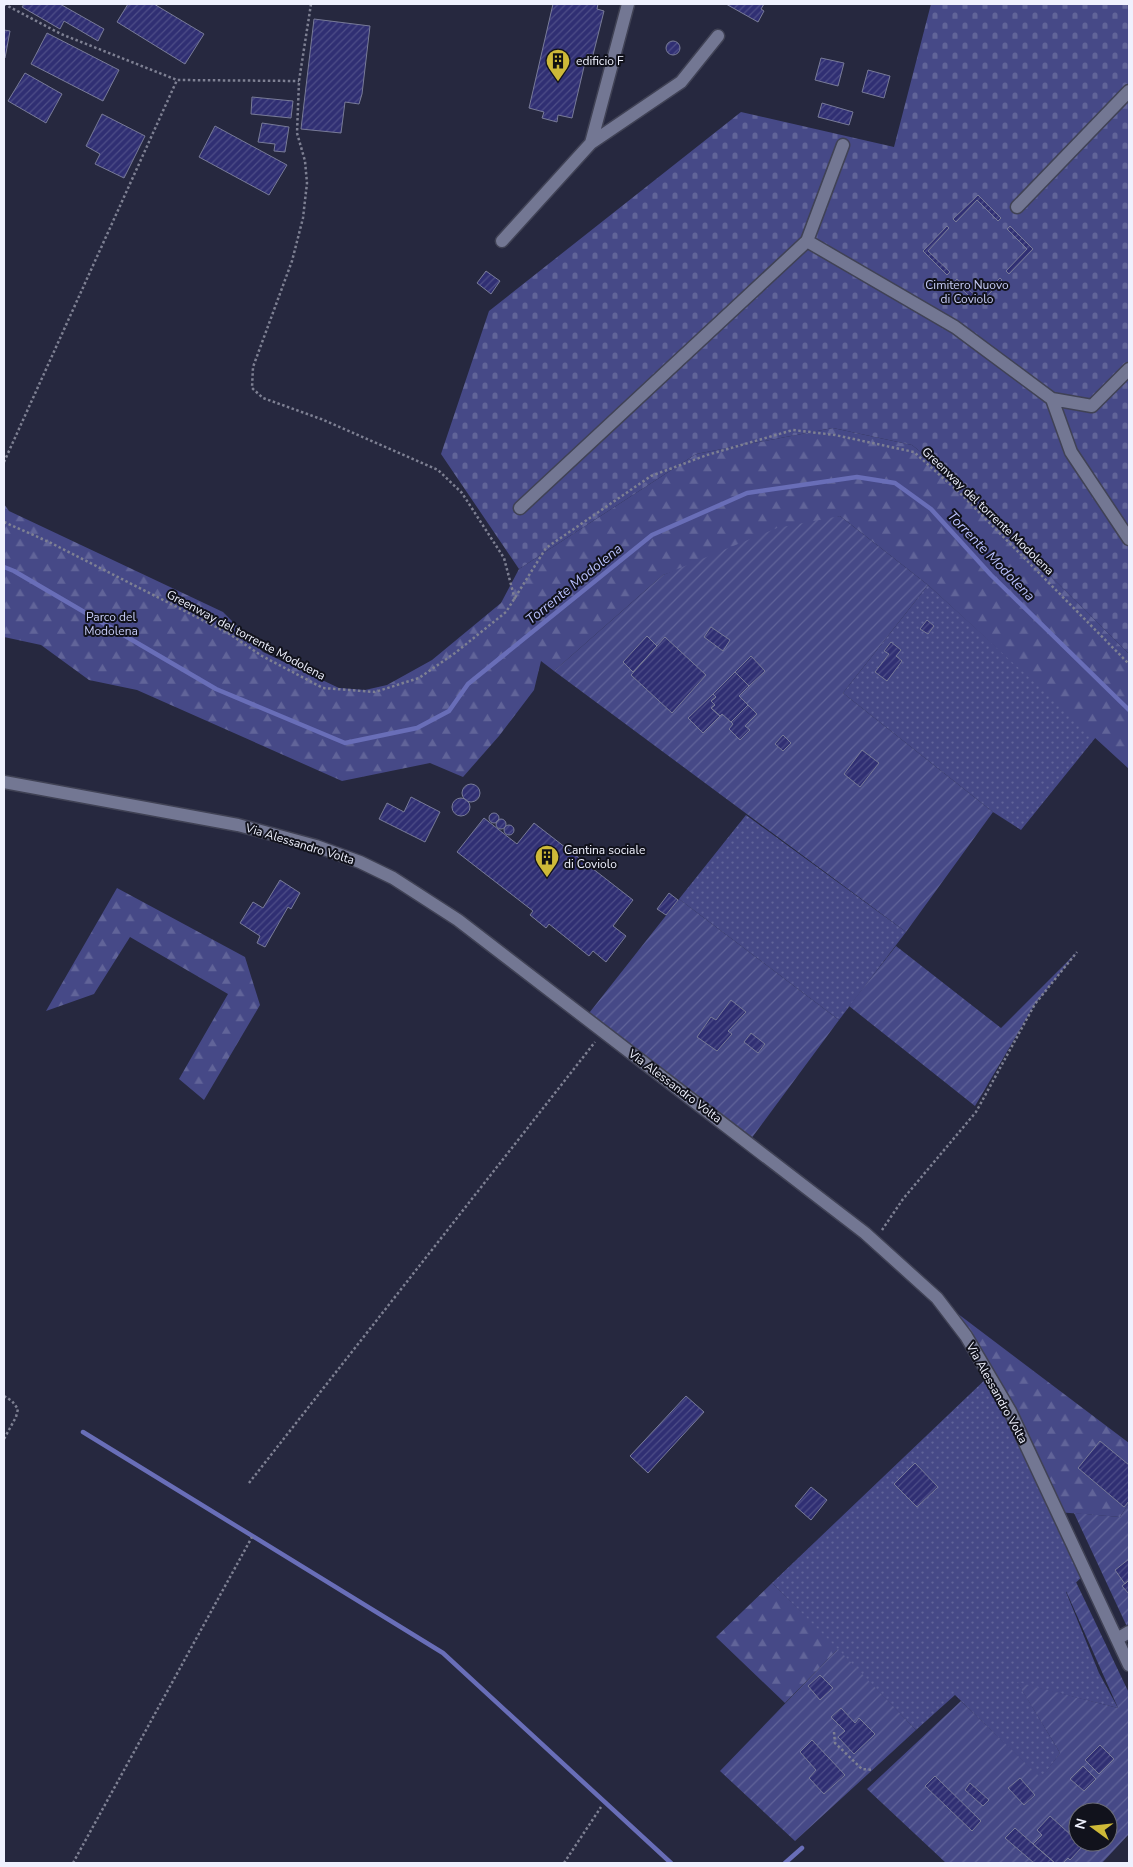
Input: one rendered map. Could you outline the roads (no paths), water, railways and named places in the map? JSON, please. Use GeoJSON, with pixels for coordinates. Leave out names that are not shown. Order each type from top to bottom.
{"type":"FeatureCollection","features":[{"type":"Feature","properties":{"kind":"street"},"geometry":{"type":"LineString","coordinates":[[591,142],[628,4]]}},
{"type":"Feature","properties":{"kind":"street"},"geometry":{"type":"LineString","coordinates":[[502,241],[591,142],[681,82],[718,36]]}},
{"type":"Feature","properties":{"kind":"street"},"geometry":{"type":"LineString","coordinates":[[1017,207],[1129,91]]}},
{"type":"Feature","properties":{"kind":"street"},"geometry":{"type":"LineString","coordinates":[[520,508],[807,241],[843,145]]}},
{"type":"Feature","properties":{"kind":"street"},"geometry":{"type":"LineString","coordinates":[[807,241],[956,327],[1052,399],[1092,406],[1129,369]]}},
{"type":"Feature","properties":{"kind":"street"},"geometry":{"type":"LineString","coordinates":[[1052,399],[1071,452],[1129,539]]}},
{"type":"Feature","properties":{"kind":"street","name":"Via Alessandro Volta"},"geometry":{"type":"LineString","coordinates":[[4,782],[238,825],[308,843],[360,862],[393,878],[451,915],[874,1241],[937,1298],[979,1356],[1010,1411],[1129,1666]]}},
{"type":"Feature","properties":{"kind":"street"},"geometry":{"type":"LineString","coordinates":[[1117,1639],[1129,1632]]}},
{"type":"Feature","properties":{"kind":"waterway","name":"Torrente Modolena"},"geometry":{"type":"LineString","coordinates":[[4,567],[14,571],[216,689],[345,743],[417,728],[449,711],[468,684],[652,535],[747,493],[857,477],[895,483],[931,509],[991,575],[1129,710]]}},
{"type":"Feature","properties":{"kind":"waterway"},"geometry":{"type":"LineString","coordinates":[[83,1432],[443,1653],[671,1863]]}},
{"type":"Feature","properties":{"kind":"waterway"},"geometry":{"type":"LineString","coordinates":[[785,1863],[802,1848]]}},
{"type":"Feature","properties":{"kind":"place","name":"edificio F"},"geometry":{"type":"Point","coordinates":[558,82]}},
{"type":"Feature","properties":{"kind":"place","name":"Cantina sociale di Coviolo"},"geometry":{"type":"Point","coordinates":[547,878]}},
{"type":"Feature","properties":{"kind":"park label","name":"Cimitero Nuovo di Coviolo"},"geometry":{"type":"Point","coordinates":[967,292]}},
{"type":"Feature","properties":{"kind":"park label","name":"Parco del Modolena"},"geometry":{"type":"Point","coordinates":[111,624]}}]}
